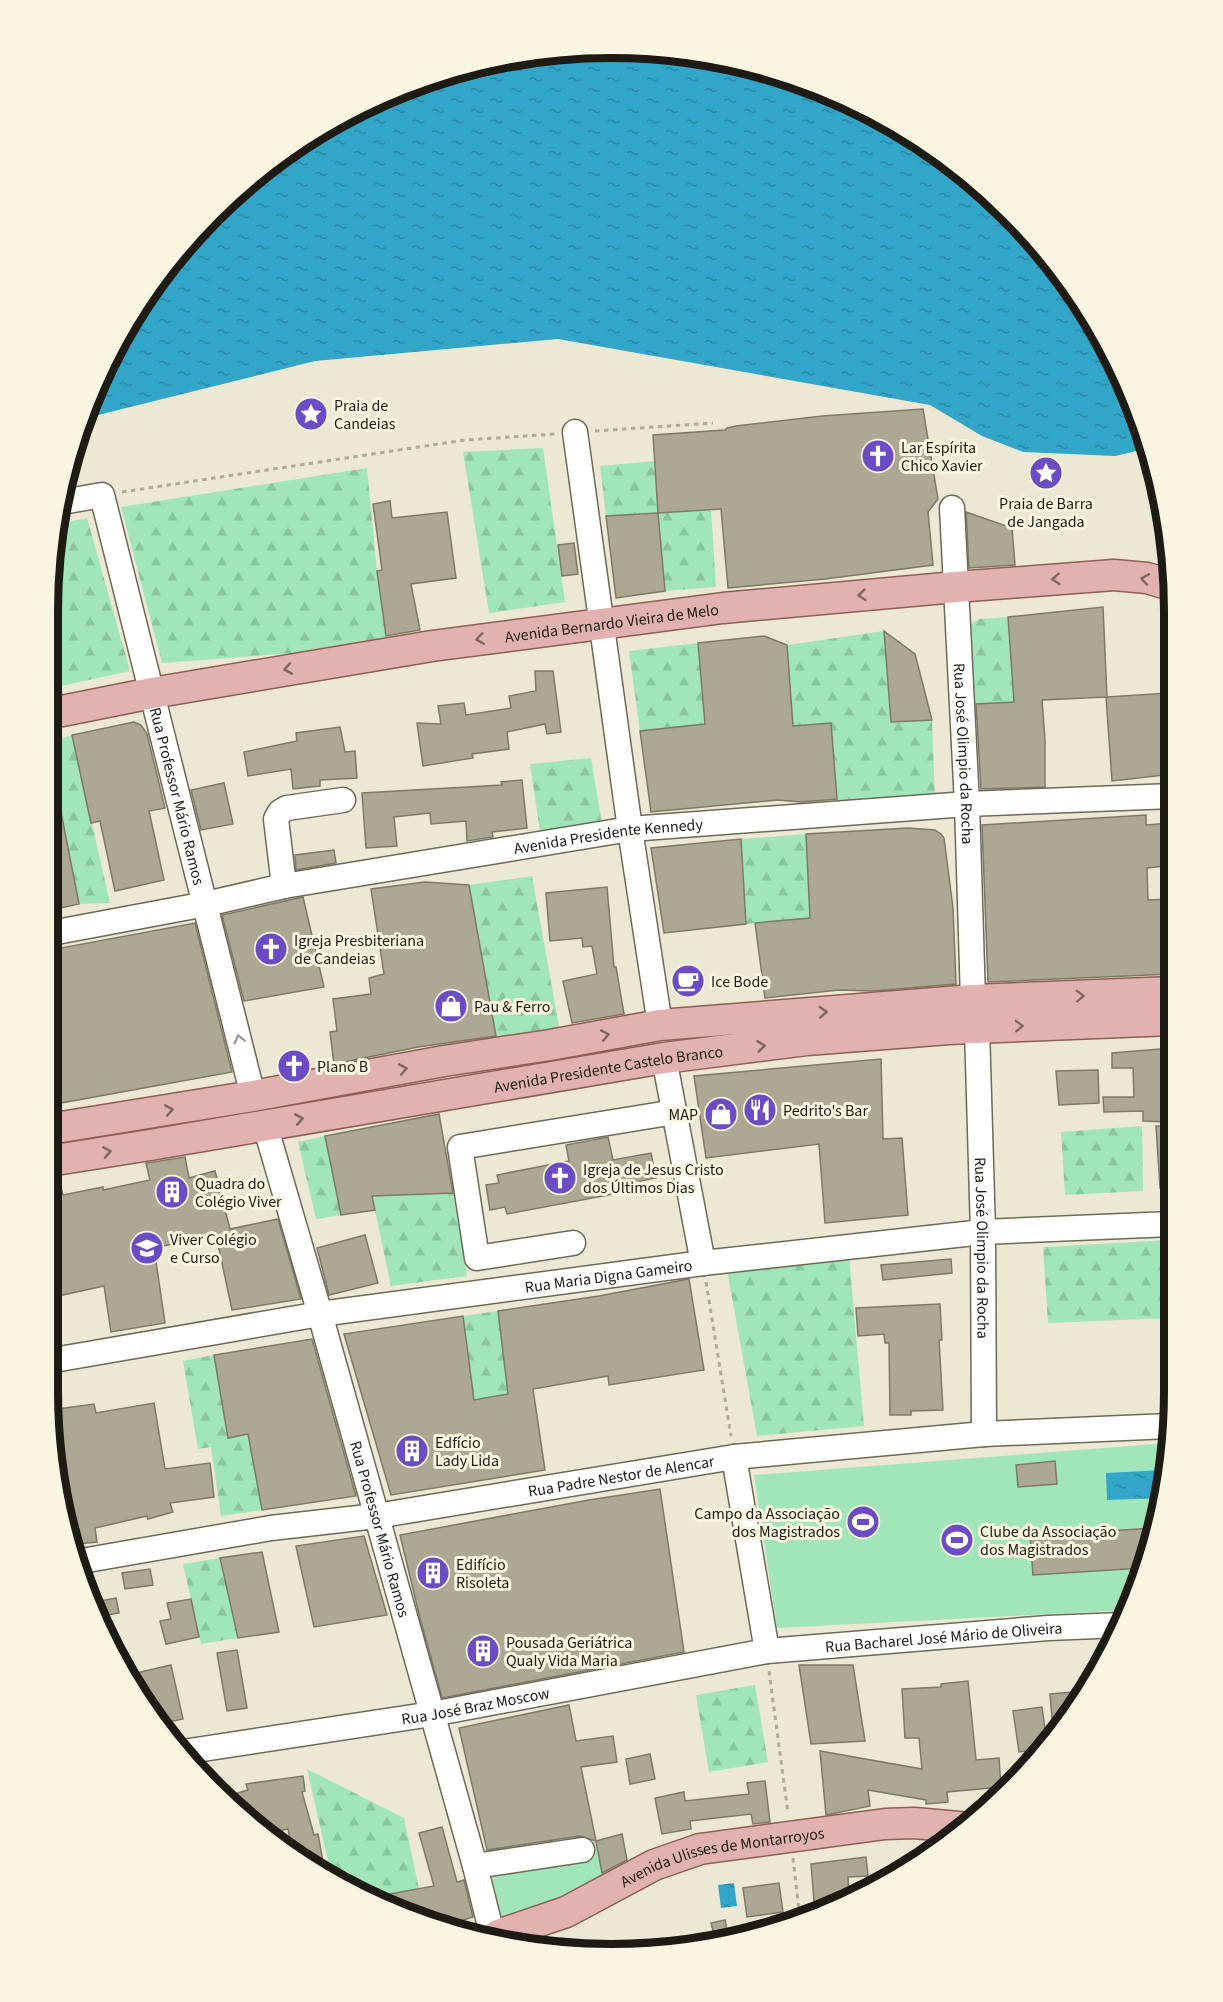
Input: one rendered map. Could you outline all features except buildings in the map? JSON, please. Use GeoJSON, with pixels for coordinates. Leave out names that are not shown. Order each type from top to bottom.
{"type":"FeatureCollection","features":[{"type":"Feature","properties":{"kind":"main road","name":"Avenida Bernardo Vieira de Melo"},"geometry":{"type":"LineString","coordinates":[[58,712],[152,693],[421,648],[723,608],[1114,575],[1147,578],[1163,583]]}},
{"type":"Feature","properties":{"kind":"main road","name":"Avenida Presidente Castelo Branco"},"geometry":{"type":"LineString","coordinates":[[58,1160],[664,1058],[807,1040],[975,1014],[1164,993]]}},
{"type":"Feature","properties":{"kind":"main road","name":"Avenida Presidente Castelo Branco"},"geometry":{"type":"LineString","coordinates":[[58,1128],[660,1025],[975,1014],[1164,1020]]}},
{"type":"Feature","properties":{"kind":"main road"},"geometry":{"type":"LineString","coordinates":[[444,1061],[448,1093]]}},
{"type":"Feature","properties":{"kind":"main road","name":"Avenida Ulisses de Montarroyos"},"geometry":{"type":"LineString","coordinates":[[504,1933],[566,1912],[654,1865],[700,1849],[885,1824],[914,1823],[951,1826]]}},
{"type":"Feature","properties":{"kind":"street"},"geometry":{"type":"LineString","coordinates":[[575,432],[600,623],[660,1025]]}},
{"type":"Feature","properties":{"kind":"street"},"geometry":{"type":"LineString","coordinates":[[70,501],[102,495]]}},
{"type":"Feature","properties":{"kind":"street","name":"Rua Professor Mário Ramos"},"geometry":{"type":"LineString","coordinates":[[102,495],[253,1096]]}},
{"type":"Feature","properties":{"kind":"street","name":"Rua José Olimpio da Rocha"},"geometry":{"type":"LineString","coordinates":[[952,508],[967,804],[983,1232],[984,1434]]}},
{"type":"Feature","properties":{"kind":"street","name":"Avenida Presidente Kennedy"},"geometry":{"type":"LineString","coordinates":[[58,932],[206,904],[284,886],[630,829],[967,804],[1164,796]]}},
{"type":"Feature","properties":{"kind":"street"},"geometry":{"type":"LineString","coordinates":[[284,886],[276,819],[280,812],[286,808],[343,800]]}},
{"type":"Feature","properties":{"kind":"street"},"geometry":{"type":"LineString","coordinates":[[664,1058],[703,1263]]}},
{"type":"Feature","properties":{"kind":"street"},"geometry":{"type":"LineString","coordinates":[[573,1243],[477,1258],[460,1147],[675,1112]]}},
{"type":"Feature","properties":{"kind":"street","name":"Rua Professor Mário Ramos"},"geometry":{"type":"LineString","coordinates":[[265,1125],[476,1866],[491,1930]]}},
{"type":"Feature","properties":{"kind":"street","name":"Rua Maria Digna Gameiro"},"geometry":{"type":"LineString","coordinates":[[58,1360],[320,1314],[703,1263],[983,1232],[1164,1224]]}},
{"type":"Feature","properties":{"kind":"street","name":"Rua Padre Nestor de Alencar"},"geometry":{"type":"LineString","coordinates":[[86,1560],[271,1528],[376,1516],[734,1457],[984,1434],[1163,1426]]}},
{"type":"Feature","properties":{"kind":"street"},"geometry":{"type":"LineString","coordinates":[[734,1457],[766,1651]]}},
{"type":"Feature","properties":{"kind":"street","name":"Rua Bacharel José Mário de Oliveira"},"geometry":{"type":"LineString","coordinates":[[766,1651],[1111,1626]]}},
{"type":"Feature","properties":{"kind":"street","name":"Rua José Braz Moscow"},"geometry":{"type":"LineString","coordinates":[[192,1751],[432,1714],[766,1651]]}},
{"type":"Feature","properties":{"kind":"street"},"geometry":{"type":"LineString","coordinates":[[476,1866],[582,1850]]}},
{"type":"Feature","properties":{"kind":"path"},"geometry":{"type":"LineString","coordinates":[[102,495],[465,440],[713,423]]}},
{"type":"Feature","properties":{"kind":"path"},"geometry":{"type":"LineString","coordinates":[[703,1263],[734,1457]]}},
{"type":"Feature","properties":{"kind":"path"},"geometry":{"type":"LineString","coordinates":[[766,1651],[799,1910]]}},
{"type":"Feature","properties":{"kind":"green space"},"geometry":{"type":"Polygon","coordinates":[[[543,448],[565,602],[489,613],[463,452],[543,448]]]}},
{"type":"Feature","properties":{"kind":"green space"},"geometry":{"type":"Polygon","coordinates":[[[654,461],[658,513],[711,509],[716,587],[665,591],[658,514],[606,516],[600,466],[654,461]]]}},
{"type":"Feature","properties":{"kind":"green space"},"geometry":{"type":"Polygon","coordinates":[[[367,468],[387,646],[162,663],[121,507],[367,468]]]}},
{"type":"Feature","properties":{"kind":"green space"},"geometry":{"type":"Polygon","coordinates":[[[87,518],[130,671],[58,687],[58,612],[66,523],[87,518]]]}},
{"type":"Feature","properties":{"kind":"green space"},"geometry":{"type":"Polygon","coordinates":[[[1008,617],[1014,702],[975,704],[970,625],[979,619],[1008,617]]]}},
{"type":"Feature","properties":{"kind":"green space"},"geometry":{"type":"Polygon","coordinates":[[[884,631],[891,722],[932,720],[935,801],[837,806],[831,723],[793,726],[787,645],[884,631]]]}},
{"type":"Feature","properties":{"kind":"green space"},"geometry":{"type":"Polygon","coordinates":[[[698,643],[705,724],[640,731],[629,651],[698,643]]]}},
{"type":"Feature","properties":{"kind":"green space"},"geometry":{"type":"Polygon","coordinates":[[[72,735],[110,903],[79,904],[62,819],[58,818],[58,740],[72,735]]]}},
{"type":"Feature","properties":{"kind":"green space"},"geometry":{"type":"Polygon","coordinates":[[[591,758],[603,830],[541,838],[530,764],[591,758]]]}},
{"type":"Feature","properties":{"kind":"green space"},"geometry":{"type":"Polygon","coordinates":[[[806,834],[810,918],[746,924],[741,839],[806,834]]]}},
{"type":"Feature","properties":{"kind":"green space"},"geometry":{"type":"Polygon","coordinates":[[[532,876],[560,1032],[497,1042],[469,885],[532,876]]]}},
{"type":"Feature","properties":{"kind":"green space"},"geometry":{"type":"Polygon","coordinates":[[[1142,1126],[1143,1191],[1065,1195],[1061,1132],[1142,1126]]]}},
{"type":"Feature","properties":{"kind":"green space"},"geometry":{"type":"Polygon","coordinates":[[[325,1136],[341,1215],[316,1219],[298,1142],[325,1136]]]}},
{"type":"Feature","properties":{"kind":"green space"},"geometry":{"type":"Polygon","coordinates":[[[453,1193],[467,1276],[391,1286],[372,1196],[453,1193]]]}},
{"type":"Feature","properties":{"kind":"green space"},"geometry":{"type":"Polygon","coordinates":[[[1164,1240],[1164,1318],[1048,1323],[1043,1247],[1164,1240]]]}},
{"type":"Feature","properties":{"kind":"green space"},"geometry":{"type":"Polygon","coordinates":[[[849,1256],[864,1426],[757,1436],[726,1264],[849,1256]]]}},
{"type":"Feature","properties":{"kind":"green space"},"geometry":{"type":"Polygon","coordinates":[[[498,1311],[508,1394],[474,1400],[463,1316],[498,1311]]]}},
{"type":"Feature","properties":{"kind":"green space"},"geometry":{"type":"Polygon","coordinates":[[[214,1355],[228,1438],[248,1434],[262,1510],[221,1516],[211,1447],[198,1449],[183,1361],[214,1355]]]}},
{"type":"Feature","properties":{"kind":"green space","name":"Clube da Associação dos Magistrados"},"geometry":{"type":"Polygon","coordinates":[[[1162,1444],[1146,1534],[1118,1611],[777,1628],[754,1475],[1162,1444]]]}},
{"type":"Feature","properties":{"kind":"green space"},"geometry":{"type":"Polygon","coordinates":[[[220,1558],[238,1638],[201,1644],[183,1564],[220,1558]]]}},
{"type":"Feature","properties":{"kind":"green space"},"geometry":{"type":"Polygon","coordinates":[[[755,1685],[768,1762],[709,1772],[696,1695],[755,1685]]]}},
{"type":"Feature","properties":{"kind":"green space"},"geometry":{"type":"Polygon","coordinates":[[[307,1769],[404,1818],[419,1889],[386,1895],[329,1865],[307,1769]]]}},
{"type":"Feature","properties":{"kind":"green space"},"geometry":{"type":"Polygon","coordinates":[[[595,1841],[604,1882],[502,1923],[489,1862],[595,1841]]]}},
{"type":"Feature","properties":{"kind":"water"},"geometry":{"type":"Polygon","coordinates":[[[612,58],[684,63],[755,77],[823,101],[856,116],[919,152],[976,196],[1003,220],[1027,247],[1071,304],[1107,367],[1140,450],[1115,456],[1023,452],[982,436],[930,405],[558,339],[315,361],[95,416],[133,335],[152,304],[196,247],[220,220],[275,173],[335,133],[400,101],[434,88],[504,69],[539,63],[612,58]]]}},
{"type":"Feature","properties":{"kind":"water"},"geometry":{"type":"Polygon","coordinates":[[[1159,1470],[1154,1498],[1107,1500],[1106,1473],[1159,1470]]]}},
{"type":"Feature","properties":{"kind":"water"},"geometry":{"type":"Polygon","coordinates":[[[734,1883],[737,1906],[721,1908],[718,1885],[734,1883]]]}},
{"type":"Feature","properties":{"kind":"place","name":"Praia de Candeias"},"geometry":{"type":"Point","coordinates":[311,414]}},
{"type":"Feature","properties":{"kind":"place","name":"Lar Espírita Chico Xavier"},"geometry":{"type":"Point","coordinates":[878,456]}},
{"type":"Feature","properties":{"kind":"place","name":"Praia de Barra de Jangada"},"geometry":{"type":"Point","coordinates":[1046,473]}},
{"type":"Feature","properties":{"kind":"place","name":"Igreja Presbiteriana de Candeias"},"geometry":{"type":"Point","coordinates":[271,949]}},
{"type":"Feature","properties":{"kind":"place","name":"Ice Bode"},"geometry":{"type":"Point","coordinates":[688,981]}},
{"type":"Feature","properties":{"kind":"place","name":"Pau & Ferro"},"geometry":{"type":"Point","coordinates":[451,1006]}},
{"type":"Feature","properties":{"kind":"place","name":"Plano B"},"geometry":{"type":"Point","coordinates":[294,1066]}},
{"type":"Feature","properties":{"kind":"place","name":"Pedrito's Bar"},"geometry":{"type":"Point","coordinates":[760,1110]}},
{"type":"Feature","properties":{"kind":"place","name":"MAP"},"geometry":{"type":"Point","coordinates":[721,1114]}},
{"type":"Feature","properties":{"kind":"place","name":"Igreja de Jesus Cristo dos Últimos Dias"},"geometry":{"type":"Point","coordinates":[560,1178]}},
{"type":"Feature","properties":{"kind":"place","name":"Quadra do Colégio Viver"},"geometry":{"type":"Point","coordinates":[172,1192]}},
{"type":"Feature","properties":{"kind":"place","name":"Viver Colégio e Curso"},"geometry":{"type":"Point","coordinates":[147,1248]}},
{"type":"Feature","properties":{"kind":"place","name":"Edfício Lady Lida"},"geometry":{"type":"Point","coordinates":[412,1451]}},
{"type":"Feature","properties":{"kind":"place","name":"Campo da Associação dos Magistrados"},"geometry":{"type":"Point","coordinates":[863,1522]}},
{"type":"Feature","properties":{"kind":"place","name":"Clube da Associação dos Magistrados"},"geometry":{"type":"Point","coordinates":[957,1540]}},
{"type":"Feature","properties":{"kind":"place","name":"Edifício Risoleta"},"geometry":{"type":"Point","coordinates":[433,1573]}},
{"type":"Feature","properties":{"kind":"place","name":"Pousada Geriátrica Qualy Vida Maria"},"geometry":{"type":"Point","coordinates":[483,1651]}}]}
